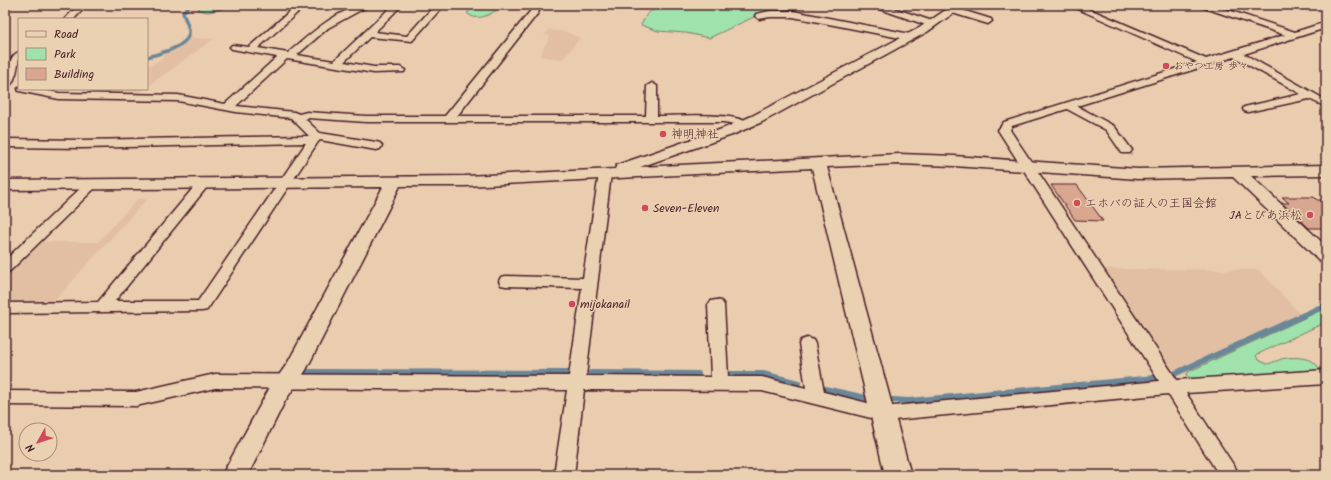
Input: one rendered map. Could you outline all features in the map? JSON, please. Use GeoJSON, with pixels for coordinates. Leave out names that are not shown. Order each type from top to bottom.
{"type":"FeatureCollection","features":[{"type":"Feature","properties":{"kind":"street"},"geometry":{"type":"LineString","coordinates":[[70,18],[83,5]]}},
{"type":"Feature","properties":{"kind":"street"},"geometry":{"type":"LineString","coordinates":[[252,50],[302,5]]}},
{"type":"Feature","properties":{"kind":"street"},"geometry":{"type":"LineString","coordinates":[[228,107],[279,60],[287,57],[325,26],[366,5]]}},
{"type":"Feature","properties":{"kind":"street"},"geometry":{"type":"LineString","coordinates":[[336,64],[370,34],[398,5]]}},
{"type":"Feature","properties":{"kind":"street"},"geometry":{"type":"LineString","coordinates":[[370,34],[409,39],[440,5]]}},
{"type":"Feature","properties":{"kind":"street"},"geometry":{"type":"LineString","coordinates":[[877,5],[932,24]]}},
{"type":"Feature","properties":{"kind":"street"},"geometry":{"type":"LineString","coordinates":[[1073,5],[1207,63]]}},
{"type":"Feature","properties":{"kind":"street"},"geometry":{"type":"LineString","coordinates":[[1205,5],[1295,35]]}},
{"type":"Feature","properties":{"kind":"street"},"geometry":{"type":"LineString","coordinates":[[605,174],[745,125],[910,37],[956,7],[988,22]]}},
{"type":"Feature","properties":{"kind":"street"},"geometry":{"type":"LineString","coordinates":[[449,118],[535,12]]}},
{"type":"Feature","properties":{"kind":"street"},"geometry":{"type":"LineString","coordinates":[[760,16],[770,14],[793,14],[910,37]]}},
{"type":"Feature","properties":{"kind":"street"},"geometry":{"type":"LineString","coordinates":[[1230,475],[1004,130],[1008,124],[1326,25]]}},
{"type":"Feature","properties":{"kind":"street"},"geometry":{"type":"LineString","coordinates":[[235,47],[287,57],[374,70],[400,70]]}},
{"type":"Feature","properties":{"kind":"street"},"geometry":{"type":"LineString","coordinates":[[1236,54],[1326,104]]}},
{"type":"Feature","properties":{"kind":"street"},"geometry":{"type":"LineString","coordinates":[[5,55],[18,58],[8,75],[5,87],[18,88]]}},
{"type":"Feature","properties":{"kind":"street"},"geometry":{"type":"LineString","coordinates":[[651,118],[652,86]]}},
{"type":"Feature","properties":{"kind":"street"},"geometry":{"type":"LineString","coordinates":[[28,90],[59,96],[178,98],[228,107],[294,115],[315,138]]}},
{"type":"Feature","properties":{"kind":"street"},"geometry":{"type":"LineString","coordinates":[[1248,109],[1311,96]]}},
{"type":"Feature","properties":{"kind":"street"},"geometry":{"type":"LineString","coordinates":[[1069,106],[1110,128],[1126,150]]}},
{"type":"Feature","properties":{"kind":"street"},"geometry":{"type":"LineString","coordinates":[[298,118],[307,115],[366,119],[724,119],[738,121],[745,125]]}},
{"type":"Feature","properties":{"kind":"street"},"geometry":{"type":"LineString","coordinates":[[5,308],[202,306],[315,138]]}},
{"type":"Feature","properties":{"kind":"street"},"geometry":{"type":"LineString","coordinates":[[5,143],[82,144],[315,138],[376,146]]}},
{"type":"Feature","properties":{"kind":"street"},"geometry":{"type":"LineString","coordinates":[[5,185],[465,182],[905,159],[1138,174],[1326,170]]}},
{"type":"Feature","properties":{"kind":"street"},"geometry":{"type":"LineString","coordinates":[[817,163],[821,171],[898,475]]}},
{"type":"Feature","properties":{"kind":"street"},"geometry":{"type":"LineString","coordinates":[[1237,172],[1326,256]]}},
{"type":"Feature","properties":{"kind":"street"},"geometry":{"type":"LineString","coordinates":[[564,475],[605,174]]}},
{"type":"Feature","properties":{"kind":"street"},"geometry":{"type":"LineString","coordinates":[[235,475],[277,395],[295,370],[394,182]]}},
{"type":"Feature","properties":{"kind":"street"},"geometry":{"type":"LineString","coordinates":[[102,307],[203,184]]}},
{"type":"Feature","properties":{"kind":"street"},"geometry":{"type":"LineString","coordinates":[[5,268],[91,185]]}},
{"type":"Feature","properties":{"kind":"street"},"geometry":{"type":"LineString","coordinates":[[506,281],[591,282]]}},
{"type":"Feature","properties":{"kind":"street"},"geometry":{"type":"LineString","coordinates":[[716,305],[720,384]]}},
{"type":"Feature","properties":{"kind":"street"},"geometry":{"type":"LineString","coordinates":[[806,344],[816,397]]}},
{"type":"Feature","properties":{"kind":"street"},"geometry":{"type":"LineString","coordinates":[[5,398],[136,399],[215,381],[762,384],[883,414],[1173,387],[1326,377]]}},
{"type":"Feature","properties":{"kind":"shaded area"},"geometry":{"type":"Polygon","coordinates":[[[549,30],[566,32],[580,38],[563,59],[540,56],[550,36],[544,35],[549,30]]]}},
{"type":"Feature","properties":{"kind":"shaded area"},"geometry":{"type":"Polygon","coordinates":[[[191,38],[213,39],[148,86],[148,66],[162,59],[166,53],[181,46],[191,38]]]}},
{"type":"Feature","properties":{"kind":"shaded area"},"geometry":{"type":"Polygon","coordinates":[[[106,90],[143,90],[137,94],[99,94],[106,90]]]}},
{"type":"Feature","properties":{"kind":"shaded area"},"geometry":{"type":"Polygon","coordinates":[[[138,199],[147,199],[53,302],[5,303],[5,276],[40,242],[98,242],[138,199]]]}},
{"type":"Feature","properties":{"kind":"shaded area"},"geometry":{"type":"Polygon","coordinates":[[[1101,269],[1259,270],[1300,314],[1170,372],[1101,269]]]}},
{"type":"Feature","properties":{"kind":"green space"},"geometry":{"type":"Polygon","coordinates":[[[201,5],[240,5],[208,12],[198,10],[201,5]]]}},
{"type":"Feature","properties":{"kind":"green space"},"geometry":{"type":"Polygon","coordinates":[[[477,5],[504,5],[486,16],[476,17],[467,13],[477,5]]]}},
{"type":"Feature","properties":{"kind":"green space"},"geometry":{"type":"Polygon","coordinates":[[[679,5],[792,5],[787,11],[758,15],[709,38],[686,33],[658,31],[641,25],[647,14],[651,11],[679,5]]]}},
{"type":"Feature","properties":{"kind":"green space"},"geometry":{"type":"Polygon","coordinates":[[[1326,308],[1326,322],[1256,356],[1259,360],[1267,364],[1286,358],[1304,358],[1316,364],[1319,368],[1317,370],[1196,379],[1190,378],[1186,375],[1188,372],[1326,308]]]}},
{"type":"Feature","properties":{"kind":"building","name":"エホバの証人の王国会館"},"geometry":{"type":"Polygon","coordinates":[[[1051,185],[1077,185],[1103,221],[1075,220],[1051,185]]]}},
{"type":"Feature","properties":{"kind":"building","name":"JAとぴあ浜松"},"geometry":{"type":"Polygon","coordinates":[[[1282,197],[1314,197],[1317,200],[1326,200],[1326,228],[1309,228],[1282,203],[1289,203],[1282,197]]]}},
{"type":"Feature","properties":{"kind":"waterway"},"geometry":{"type":"LineString","coordinates":[[148,57],[172,49],[184,42],[187,38],[189,30],[183,12],[190,5]]}},
{"type":"Feature","properties":{"kind":"waterway"},"geometry":{"type":"LineString","coordinates":[[5,59],[7,60],[5,67]]}},
{"type":"Feature","properties":{"kind":"waterway"},"geometry":{"type":"LineString","coordinates":[[1174,374],[1326,305]]}},
{"type":"Feature","properties":{"kind":"waterway"},"geometry":{"type":"LineString","coordinates":[[307,372],[568,373]]}},
{"type":"Feature","properties":{"kind":"waterway"},"geometry":{"type":"LineString","coordinates":[[591,373],[698,374]]}},
{"type":"Feature","properties":{"kind":"waterway"},"geometry":{"type":"LineString","coordinates":[[726,374],[763,374],[798,383]]}},
{"type":"Feature","properties":{"kind":"waterway"},"geometry":{"type":"LineString","coordinates":[[893,400],[909,401],[1154,378]]}},
{"type":"Feature","properties":{"kind":"waterway"},"geometry":{"type":"LineString","coordinates":[[820,388],[866,398]]}},
{"type":"Feature","properties":{"kind":"place","name":"おやつ工房 歩々"},"geometry":{"type":"Point","coordinates":[1166,66]}},
{"type":"Feature","properties":{"kind":"place","name":"神明神社"},"geometry":{"type":"Point","coordinates":[663,134]}},
{"type":"Feature","properties":{"kind":"place","name":"エホバの証人の王国会館"},"geometry":{"type":"Point","coordinates":[1077,203]}},
{"type":"Feature","properties":{"kind":"place","name":"Seven-Eleven"},"geometry":{"type":"Point","coordinates":[645,208]}},
{"type":"Feature","properties":{"kind":"place","name":"JAとぴあ浜松"},"geometry":{"type":"Point","coordinates":[1310,215]}},
{"type":"Feature","properties":{"kind":"place","name":"mijokanail"},"geometry":{"type":"Point","coordinates":[572,304]}}]}
